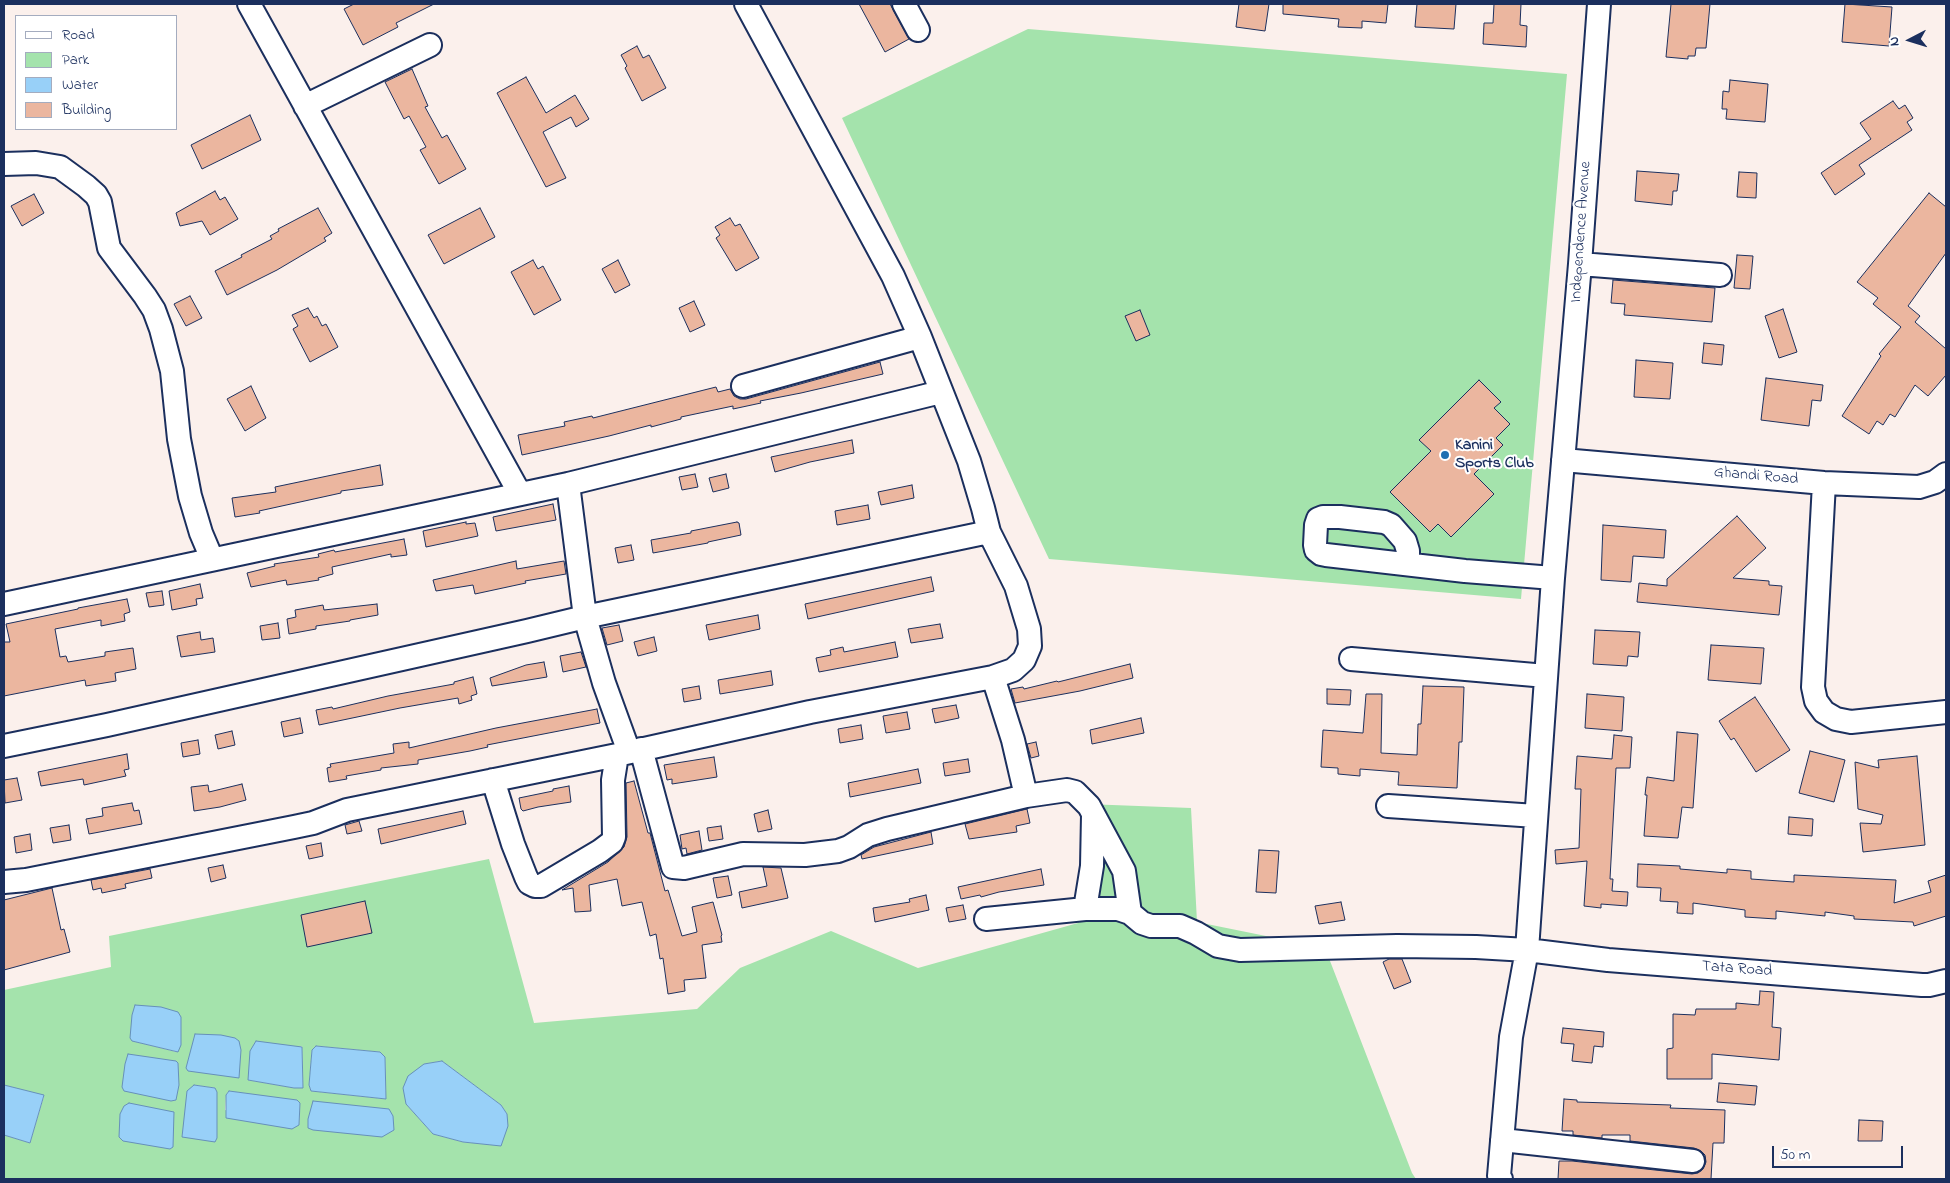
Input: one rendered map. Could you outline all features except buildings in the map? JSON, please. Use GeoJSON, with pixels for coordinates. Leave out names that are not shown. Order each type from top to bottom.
{"type":"FeatureCollection","features":[{"type":"Feature","properties":{"kind":"street"},"geometry":{"type":"LineString","coordinates":[[249,4],[520,494]]}},
{"type":"Feature","properties":{"kind":"street"},"geometry":{"type":"LineString","coordinates":[[904,4],[918,30]]}},
{"type":"Feature","properties":{"kind":"street","name":"Independence Avenue"},"geometry":{"type":"LineString","coordinates":[[1501,1179],[1499,1176],[1511,1037],[1527,950],[1553,578],[1600,4]]}},
{"type":"Feature","properties":{"kind":"street"},"geometry":{"type":"LineString","coordinates":[[4,882],[26,880],[294,827],[313,823],[347,810],[629,752],[810,712],[993,676],[1013,670],[1024,660],[1030,646],[1029,629],[1016,586],[989,532],[972,470],[920,337],[893,276],[752,6]]}},
{"type":"Feature","properties":{"kind":"street"},"geometry":{"type":"LineString","coordinates":[[305,106],[430,46]]}},
{"type":"Feature","properties":{"kind":"street"},"geometry":{"type":"LineString","coordinates":[[4,164],[36,163],[60,167],[86,186],[96,195],[100,202],[109,248],[154,310],[161,329],[172,371],[179,439],[190,496],[201,534],[212,559]]}},
{"type":"Feature","properties":{"kind":"street"},"geometry":{"type":"LineString","coordinates":[[1580,264],[1720,275]]}},
{"type":"Feature","properties":{"kind":"street"},"geometry":{"type":"LineString","coordinates":[[743,386],[920,337]]}},
{"type":"Feature","properties":{"kind":"street"},"geometry":{"type":"LineString","coordinates":[[4,604],[568,484],[942,392]]}},
{"type":"Feature","properties":{"kind":"street","name":"Ghandi Road"},"geometry":{"type":"LineString","coordinates":[[1563,460],[1824,483],[1919,487],[1943,483]]}},
{"type":"Feature","properties":{"kind":"street"},"geometry":{"type":"LineString","coordinates":[[1824,483],[1813,687],[1816,701],[1824,712],[1830,716],[1851,722],[1946,712]]}},
{"type":"Feature","properties":{"kind":"street"},"geometry":{"type":"LineString","coordinates":[[568,484],[585,617],[604,683],[673,867],[679,868],[743,854],[805,855],[838,851],[877,832],[1026,796],[1056,790],[1076,792],[1084,799],[1093,813],[1124,871],[1130,913],[1118,909],[1085,909],[986,918]]}},
{"type":"Feature","properties":{"kind":"street"},"geometry":{"type":"LineString","coordinates":[[4,746],[107,725],[585,617],[989,532]]}},
{"type":"Feature","properties":{"kind":"street"},"geometry":{"type":"LineString","coordinates":[[1408,564],[1553,578]]}},
{"type":"Feature","properties":{"kind":"street"},"geometry":{"type":"LineString","coordinates":[[1351,659],[1546,676]]}},
{"type":"Feature","properties":{"kind":"street"},"geometry":{"type":"LineString","coordinates":[[993,676],[1013,740],[1026,796]]}},
{"type":"Feature","properties":{"kind":"street"},"geometry":{"type":"LineString","coordinates":[[493,780],[513,844],[526,877],[529,883],[541,886],[612,842],[614,837],[613,780],[629,752]]}},
{"type":"Feature","properties":{"kind":"street"},"geometry":{"type":"LineString","coordinates":[[1388,806],[1536,816]]}},
{"type":"Feature","properties":{"kind":"street"},"geometry":{"type":"LineString","coordinates":[[1085,909],[1092,866],[1093,813]]}},
{"type":"Feature","properties":{"kind":"street","name":"Tata Road"},"geometry":{"type":"LineString","coordinates":[[1130,913],[1142,923],[1159,927],[1180,926],[1218,946],[1240,950],[1397,946],[1527,950],[1608,960],[1922,985],[1946,981]]}},
{"type":"Feature","properties":{"kind":"street"},"geometry":{"type":"LineString","coordinates":[[1502,1140],[1693,1160]]}},
{"type":"Feature","properties":{"kind":"green space"},"geometry":{"type":"Polygon","coordinates":[[[1028,29],[1567,74],[1521,599],[1049,559],[842,118],[1028,29]]]}},
{"type":"Feature","properties":{"kind":"green space"},"geometry":{"type":"Polygon","coordinates":[[[1086,804],[1191,808],[1197,922],[1325,948],[1412,1173],[1416,1179],[4,1179],[4,1135],[30,1143],[44,1096],[4,1085],[4,990],[111,967],[109,936],[489,859],[534,1023],[697,1009],[740,968],[831,931],[918,968],[1078,923],[1086,804]],[[135,1005],[133,1041],[177,1052],[135,1005]],[[302,1046],[248,1080],[294,1088],[303,1087],[302,1046]],[[316,1046],[312,1050],[309,1085],[311,1091],[386,1099],[385,1057],[380,1052],[316,1046]],[[442,1061],[424,1064],[406,1104],[433,1134],[463,1142],[501,1145],[507,1114],[501,1105],[442,1061]],[[194,1085],[182,1136],[215,1141],[215,1088],[194,1085]],[[229,1091],[226,1095],[225,1110],[299,1125],[300,1103],[229,1091]]]}},
{"type":"Feature","properties":{"kind":"water"},"geometry":{"type":"Polygon","coordinates":[[[135,1005],[161,1007],[178,1012],[181,1017],[181,1045],[178,1052],[132,1041],[130,1038],[135,1005]]]}},
{"type":"Feature","properties":{"kind":"water"},"geometry":{"type":"Polygon","coordinates":[[[195,1034],[221,1035],[235,1038],[239,1041],[241,1050],[239,1078],[188,1071],[186,1068],[195,1034]]]}},
{"type":"Feature","properties":{"kind":"water"},"geometry":{"type":"Polygon","coordinates":[[[256,1041],[302,1047],[303,1088],[248,1080],[250,1051],[256,1041]]]}},
{"type":"Feature","properties":{"kind":"water"},"geometry":{"type":"Polygon","coordinates":[[[316,1046],[380,1052],[385,1057],[386,1099],[311,1091],[309,1085],[312,1050],[316,1046]]]}},
{"type":"Feature","properties":{"kind":"water"},"geometry":{"type":"Polygon","coordinates":[[[128,1054],[176,1061],[178,1063],[179,1085],[176,1100],[171,1101],[124,1091],[122,1087],[128,1054]]]}},
{"type":"Feature","properties":{"kind":"water"},"geometry":{"type":"Polygon","coordinates":[[[442,1061],[501,1105],[507,1114],[508,1126],[501,1146],[463,1142],[433,1134],[406,1104],[403,1088],[408,1076],[424,1064],[442,1061]]]}},
{"type":"Feature","properties":{"kind":"water"},"geometry":{"type":"Polygon","coordinates":[[[4,1085],[44,1095],[30,1143],[4,1135],[4,1085]]]}},
{"type":"Feature","properties":{"kind":"water"},"geometry":{"type":"Polygon","coordinates":[[[194,1085],[215,1088],[217,1092],[217,1138],[215,1142],[182,1137],[187,1091],[194,1085]]]}},
{"type":"Feature","properties":{"kind":"water"},"geometry":{"type":"Polygon","coordinates":[[[229,1091],[297,1100],[300,1103],[299,1125],[292,1129],[226,1118],[226,1095],[229,1091]]]}},
{"type":"Feature","properties":{"kind":"water"},"geometry":{"type":"Polygon","coordinates":[[[313,1101],[389,1109],[393,1116],[394,1130],[382,1137],[313,1130],[308,1128],[308,1119],[313,1101]]]}},
{"type":"Feature","properties":{"kind":"water"},"geometry":{"type":"Polygon","coordinates":[[[129,1103],[174,1112],[173,1147],[170,1149],[123,1141],[119,1137],[120,1114],[124,1106],[129,1103]]]}},
{"type":"Feature","properties":{"kind":"place","name":"Kanini Sports Club"},"geometry":{"type":"Point","coordinates":[1445,455]}}]}
